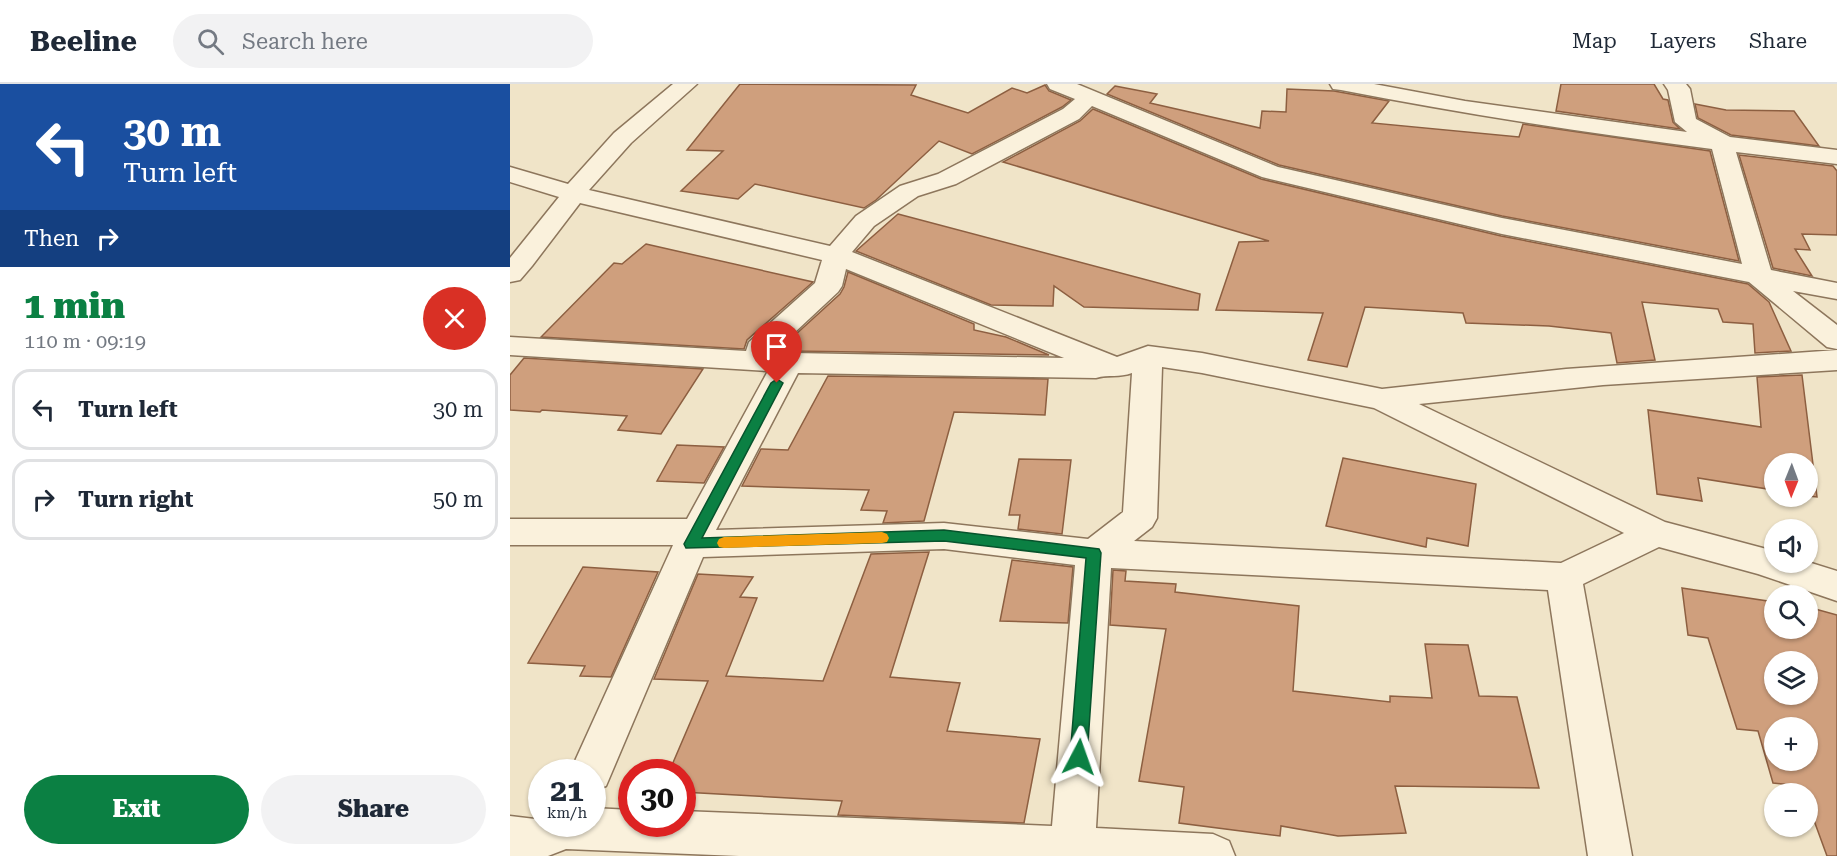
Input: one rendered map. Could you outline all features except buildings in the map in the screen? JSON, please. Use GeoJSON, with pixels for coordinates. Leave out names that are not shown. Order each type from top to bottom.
{"type":"FeatureCollection","features":[{"type":"Feature","properties":{"kind":"street"},"geometry":{"type":"LineString","coordinates":[[510,274],[536,247],[603,158],[665,100],[686,84]]}},
{"type":"Feature","properties":{"kind":"street"},"geometry":{"type":"LineString","coordinates":[[1058,84],[1270,172],[1502,226],[1837,291]]}},
{"type":"Feature","properties":{"kind":"street"},"geometry":{"type":"LineString","coordinates":[[1341,84],[1465,108],[1571,124],[1837,157]]}},
{"type":"Feature","properties":{"kind":"street"},"geometry":{"type":"LineString","coordinates":[[1674,84],[1679,89],[1686,122],[1722,142],[1759,277],[1837,340]]}},
{"type":"Feature","properties":{"kind":"street"},"geometry":{"type":"LineString","coordinates":[[788,363],[759,349],[828,286],[836,255],[865,221],[909,191],[947,179],[1071,114],[1088,98]]}},
{"type":"Feature","properties":{"kind":"street"},"geometry":{"type":"LineString","coordinates":[[510,174],[574,194],[836,255],[1133,362]]}},
{"type":"Feature","properties":{"kind":"street"},"geometry":{"type":"LineString","coordinates":[[510,346],[788,363],[1202,363],[1382,399],[1656,533],[1761,561],[1837,586]]}},
{"type":"Feature","properties":{"kind":"street"},"geometry":{"type":"LineString","coordinates":[[1382,399],[1461,387],[1586,375],[1749,363],[1837,360]]}},
{"type":"Feature","properties":{"kind":"street"},"geometry":{"type":"LineString","coordinates":[[1072,852],[1094,553],[1140,518],[1133,362]]}},
{"type":"Feature","properties":{"kind":"street"},"geometry":{"type":"LineString","coordinates":[[597,759],[691,544],[788,363]]}},
{"type":"Feature","properties":{"kind":"street"},"geometry":{"type":"LineString","coordinates":[[510,532],[690,532],[691,544]]}},
{"type":"Feature","properties":{"kind":"street"},"geometry":{"type":"LineString","coordinates":[[691,544],[944,536],[1094,553],[1564,577],[1656,533]]}},
{"type":"Feature","properties":{"kind":"street"},"geometry":{"type":"LineString","coordinates":[[1564,577],[1610,856]]}},
{"type":"Feature","properties":{"kind":"street"},"geometry":{"type":"LineString","coordinates":[[510,837],[535,840],[556,837]]}},
{"type":"Feature","properties":{"kind":"street"},"geometry":{"type":"LineString","coordinates":[[595,837],[1213,856]]}},
{"type":"Feature","properties":{"kind":"slow traffic"},"geometry":{"type":"LineString","coordinates":[[724,543],[882,538]]}},
{"type":"Feature","properties":{"kind":"route"},"geometry":{"type":"LineString","coordinates":[[777,383],[691,544],[944,536],[1094,553],[1079,757]]}}]}
